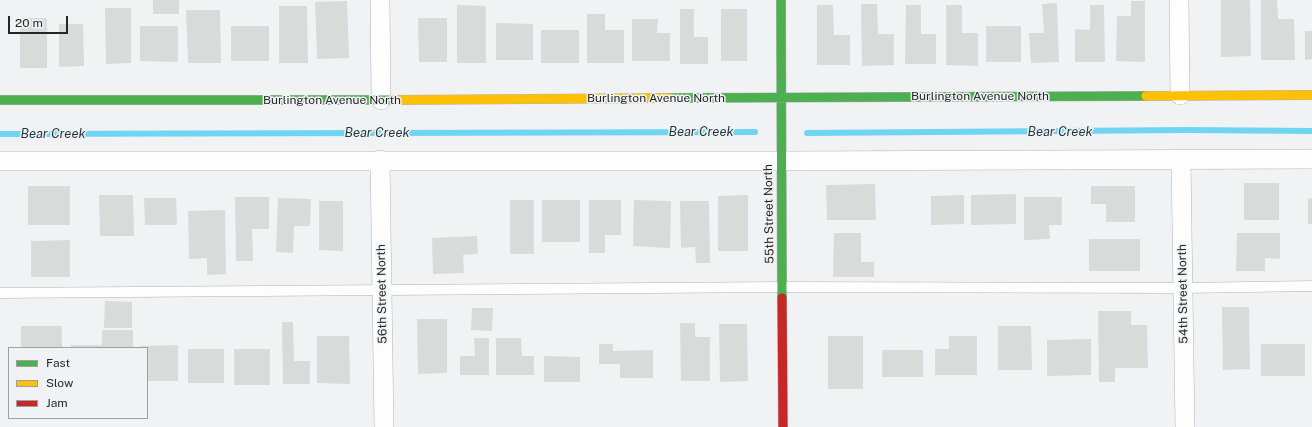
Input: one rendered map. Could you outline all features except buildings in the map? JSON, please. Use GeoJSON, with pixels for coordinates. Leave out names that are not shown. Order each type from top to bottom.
{"type":"FeatureCollection","features":[{"type":"Feature","properties":{"kind":"street"},"geometry":{"type":"LineString","coordinates":[[380,0],[381,100]]}},
{"type":"Feature","properties":{"kind":"street","name":"55th Street North"},"geometry":{"type":"LineString","coordinates":[[781,0],[780,162],[783,427]]}},
{"type":"Feature","properties":{"kind":"street"},"geometry":{"type":"LineString","coordinates":[[1179,0],[1180,95]]}},
{"type":"Feature","properties":{"kind":"street","name":"Burlington Avenue North"},"geometry":{"type":"LineString","coordinates":[[0,100],[381,100],[1312,95]]}},
{"type":"Feature","properties":{"kind":"street"},"geometry":{"type":"LineString","coordinates":[[0,161],[380,160],[780,162],[1312,159]]}},
{"type":"Feature","properties":{"kind":"street","name":"56th Street North"},"geometry":{"type":"LineString","coordinates":[[380,160],[384,427]]}},
{"type":"Feature","properties":{"kind":"street","name":"54th Street North"},"geometry":{"type":"LineString","coordinates":[[1181,160],[1184,427]]}},
{"type":"Feature","properties":{"kind":"lane"},"geometry":{"type":"LineString","coordinates":[[0,293],[782,286],[1182,288],[1312,286]]}},
{"type":"Feature","properties":{"kind":"waterway","name":"Bear Creek"},"geometry":{"type":"LineString","coordinates":[[807,133],[1187,130],[1312,131]]}},
{"type":"Feature","properties":{"kind":"waterway","name":"Bear Creek"},"geometry":{"type":"LineString","coordinates":[[0,134],[755,132]]}},
{"type":"Feature","properties":{"kind":"traffic: fast"},"geometry":{"type":"LineString","coordinates":[[781,0],[782,298]]}},
{"type":"Feature","properties":{"kind":"traffic: fast"},"geometry":{"type":"LineString","coordinates":[[669,98],[1146,96]]}},
{"type":"Feature","properties":{"kind":"traffic: fast"},"geometry":{"type":"LineString","coordinates":[[0,100],[397,100]]}},
{"type":"Feature","properties":{"kind":"traffic: slow"},"geometry":{"type":"LineString","coordinates":[[1146,96],[1312,95]]}},
{"type":"Feature","properties":{"kind":"traffic: slow"},"geometry":{"type":"LineString","coordinates":[[397,100],[669,98]]}},
{"type":"Feature","properties":{"kind":"traffic: jam"},"geometry":{"type":"LineString","coordinates":[[782,298],[783,427]]}}]}
